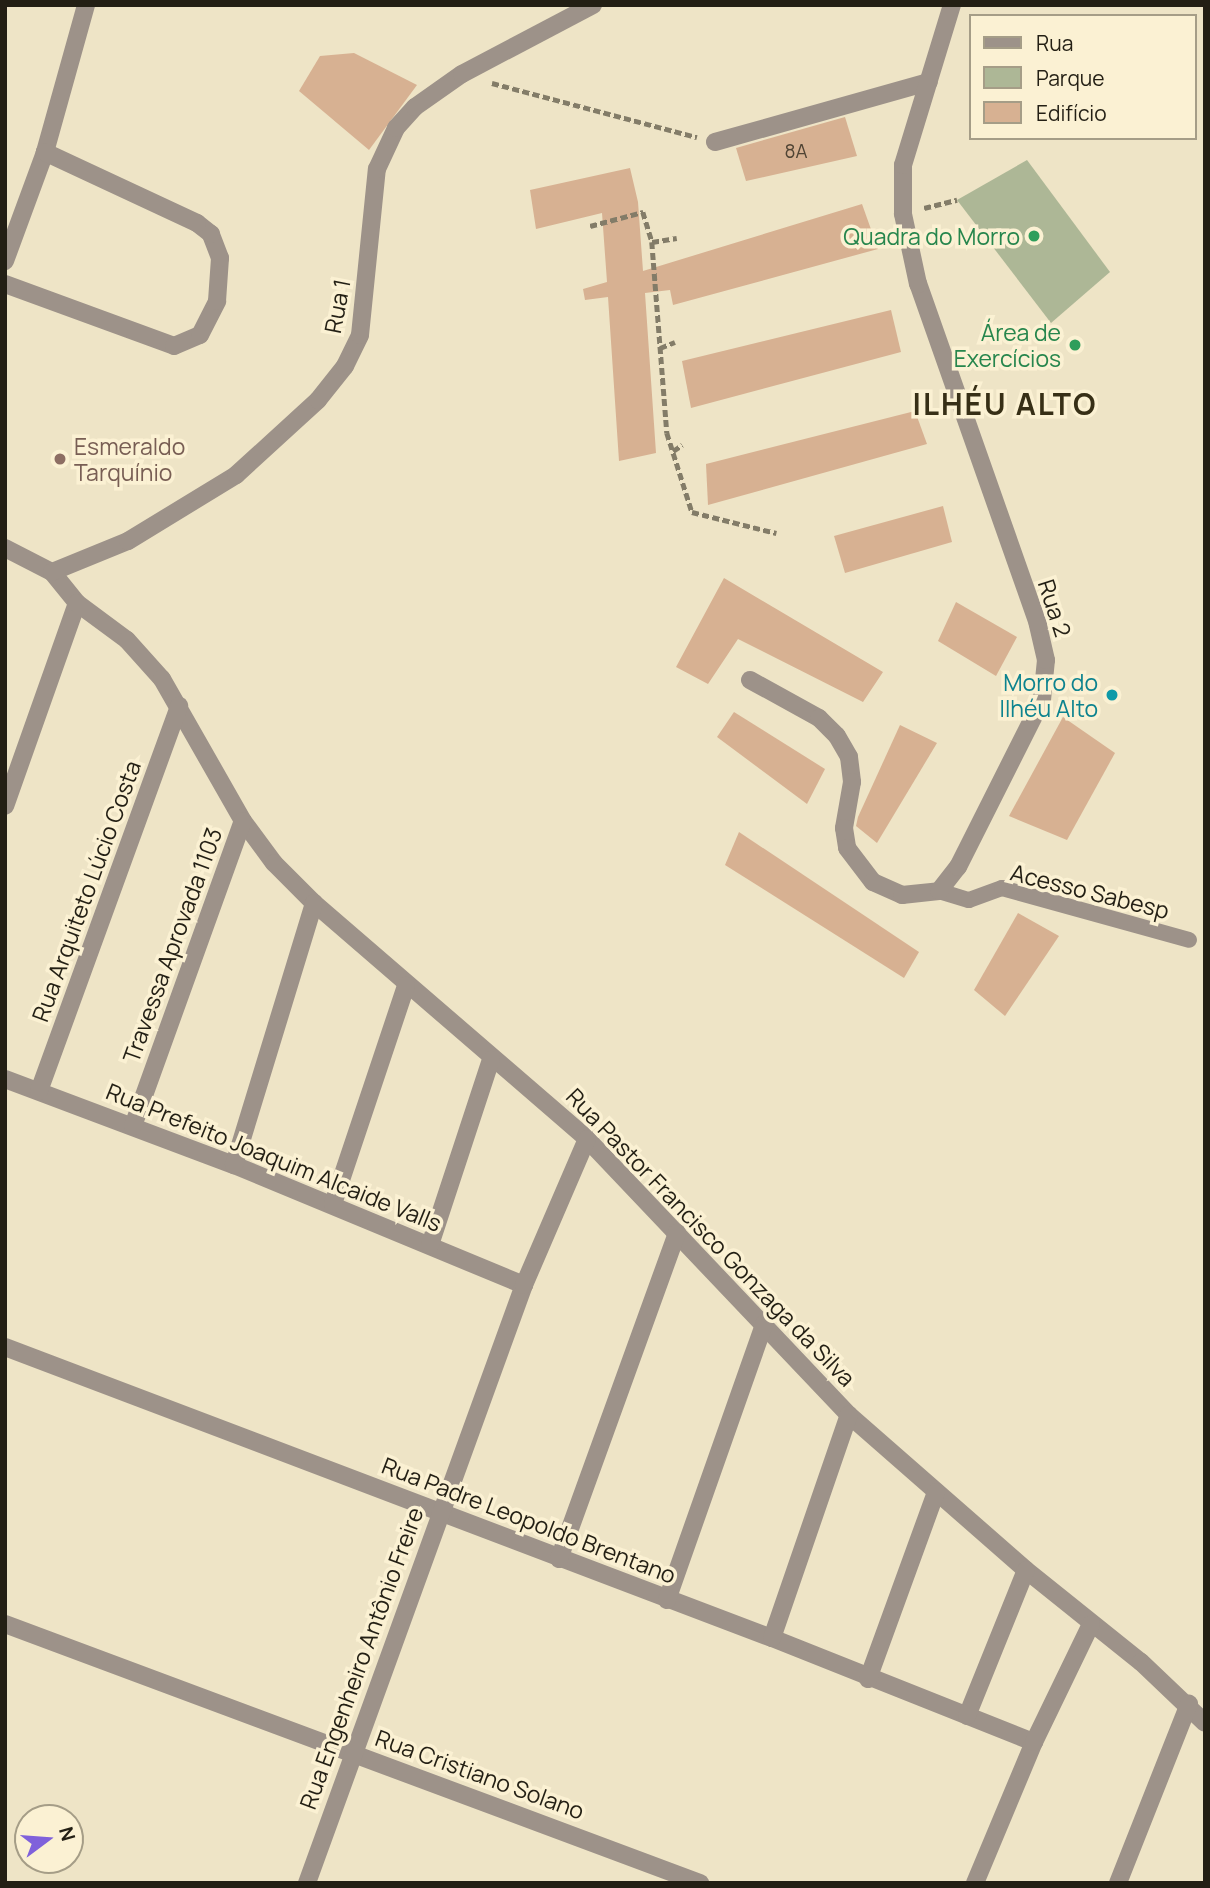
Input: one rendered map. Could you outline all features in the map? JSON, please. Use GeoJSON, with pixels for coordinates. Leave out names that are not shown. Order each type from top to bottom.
{"type":"FeatureCollection","features":[{"type":"Feature","properties":{"kind":"street"},"geometry":{"type":"LineString","coordinates":[[5,261],[45,152],[86,5]]}},
{"type":"Feature","properties":{"kind":"street","name":"Rua 1"},"geometry":{"type":"LineString","coordinates":[[52,572],[128,541],[236,475],[318,400],[345,366],[360,335],[377,169],[385,145],[415,107],[462,74],[593,5]]}},
{"type":"Feature","properties":{"kind":"street","name":"Rua 2"},"geometry":{"type":"LineString","coordinates":[[939,891],[958,867],[1042,700],[1046,660],[1038,624],[918,284],[903,214],[903,165],[952,5]]}},
{"type":"Feature","properties":{"kind":"street"},"geometry":{"type":"LineString","coordinates":[[715,142],[929,82]]}},
{"type":"Feature","properties":{"kind":"street"},"geometry":{"type":"LineString","coordinates":[[5,284],[160,343],[185,344],[210,322],[222,277],[216,243],[197,223],[45,152]]}},
{"type":"Feature","properties":{"kind":"street"},"geometry":{"type":"LineString","coordinates":[[5,548],[52,572]]}},
{"type":"Feature","properties":{"kind":"street","name":"Rua Pastor Francisco Gonzaga da Silva"},"geometry":{"type":"LineString","coordinates":[[52,572],[77,603],[127,640],[162,679],[243,821],[274,863],[314,904],[491,1060],[587,1139],[849,1415],[1026,1570],[1189,1704],[1205,1723]]}},
{"type":"Feature","properties":{"kind":"street"},"geometry":{"type":"LineString","coordinates":[[5,806],[77,603]]}},
{"type":"Feature","properties":{"kind":"street"},"geometry":{"type":"LineString","coordinates":[[750,680],[819,718],[837,736],[849,757],[852,782],[844,828],[847,848],[859,869],[873,883],[901,895],[939,891]]}},
{"type":"Feature","properties":{"kind":"street","name":"Rua Arquiteto Lúcio Costa"},"geometry":{"type":"LineString","coordinates":[[39,1091],[179,706]]}},
{"type":"Feature","properties":{"kind":"street","name":"Travessa Aprovada 1103"},"geometry":{"type":"LineString","coordinates":[[133,1126],[243,821]]}},
{"type":"Feature","properties":{"kind":"street"},"geometry":{"type":"LineString","coordinates":[[234,1165],[314,904]]}},
{"type":"Feature","properties":{"kind":"street"},"geometry":{"type":"LineString","coordinates":[[333,1204],[406,986]]}},
{"type":"Feature","properties":{"kind":"street"},"geometry":{"type":"LineString","coordinates":[[430,1245],[491,1060]]}},
{"type":"Feature","properties":{"kind":"street","name":"Rua Prefeito Joaquim Alcaide Valls"},"geometry":{"type":"LineString","coordinates":[[5,1079],[333,1204],[524,1284]]}},
{"type":"Feature","properties":{"kind":"street","name":"Rua Engenheiro Antônio Freire"},"geometry":{"type":"LineString","coordinates":[[307,1883],[350,1752],[524,1284],[587,1139]]}},
{"type":"Feature","properties":{"kind":"street"},"geometry":{"type":"LineString","coordinates":[[559,1559],[677,1233]]}},
{"type":"Feature","properties":{"kind":"street"},"geometry":{"type":"LineString","coordinates":[[667,1600],[764,1324]]}},
{"type":"Feature","properties":{"kind":"street","name":"Rua Padre Leopoldo Brentano"},"geometry":{"type":"LineString","coordinates":[[5,1347],[772,1638],[868,1679],[1034,1742]]}},
{"type":"Feature","properties":{"kind":"street"},"geometry":{"type":"LineString","coordinates":[[772,1638],[849,1415]]}},
{"type":"Feature","properties":{"kind":"street"},"geometry":{"type":"LineString","coordinates":[[868,1679],[936,1492]]}},
{"type":"Feature","properties":{"kind":"street"},"geometry":{"type":"LineString","coordinates":[[967,1716],[1026,1570]]}},
{"type":"Feature","properties":{"kind":"street","name":"Rua Cristiano Solano"},"geometry":{"type":"LineString","coordinates":[[5,1624],[700,1883]]}},
{"type":"Feature","properties":{"kind":"street"},"geometry":{"type":"LineString","coordinates":[[975,1883],[1034,1742],[1091,1624]]}},
{"type":"Feature","properties":{"kind":"street"},"geometry":{"type":"LineString","coordinates":[[1118,1883],[1189,1704]]}},
{"type":"Feature","properties":{"kind":"lane","name":"Acesso Sabesp"},"geometry":{"type":"LineString","coordinates":[[939,891],[970,900],[1002,888],[1189,940]]}},
{"type":"Feature","properties":{"kind":"path"},"geometry":{"type":"LineString","coordinates":[[462,74],[715,142]]}},
{"type":"Feature","properties":{"kind":"path"},"geometry":{"type":"LineString","coordinates":[[903,214],[957,200]]}},
{"type":"Feature","properties":{"kind":"path"},"geometry":{"type":"LineString","coordinates":[[590,226],[643,212],[652,243],[660,348],[673,451],[692,512],[776,533]]}},
{"type":"Feature","properties":{"kind":"path"},"geometry":{"type":"LineString","coordinates":[[652,243],[677,237]]}},
{"type":"Feature","properties":{"kind":"path"},"geometry":{"type":"LineString","coordinates":[[660,348],[675,342]]}},
{"type":"Feature","properties":{"kind":"path"},"geometry":{"type":"LineString","coordinates":[[673,451],[682,445]]}},
{"type":"Feature","properties":{"kind":"green space","name":"Quadra do Morro"},"geometry":{"type":"Polygon","coordinates":[[[1027,160],[1110,272],[1051,323],[957,200],[1027,160]]]}},
{"type":"Feature","properties":{"kind":"building"},"geometry":{"type":"Polygon","coordinates":[[[354,53],[417,85],[369,150],[299,91],[320,56],[354,53]]]}},
{"type":"Feature","properties":{"kind":"building"},"geometry":{"type":"Polygon","coordinates":[[[845,117],[857,156],[746,181],[736,148],[845,117]]]}},
{"type":"Feature","properties":{"kind":"building"},"geometry":{"type":"Polygon","coordinates":[[[630,168],[638,202],[643,271],[862,204],[878,249],[673,305],[670,290],[645,293],[656,453],[619,461],[608,297],[585,300],[583,289],[607,282],[602,213],[536,229],[530,190],[630,168]]]}},
{"type":"Feature","properties":{"kind":"building"},"geometry":{"type":"Polygon","coordinates":[[[891,310],[901,352],[691,408],[682,361],[891,310]]]}},
{"type":"Feature","properties":{"kind":"building"},"geometry":{"type":"Polygon","coordinates":[[[915,411],[927,444],[708,505],[706,464],[915,411]]]}},
{"type":"Feature","properties":{"kind":"building"},"geometry":{"type":"Polygon","coordinates":[[[943,506],[952,542],[845,573],[834,536],[943,506]]]}},
{"type":"Feature","properties":{"kind":"building"},"geometry":{"type":"Polygon","coordinates":[[[724,578],[883,672],[863,702],[738,639],[708,684],[676,667],[724,578]]]}},
{"type":"Feature","properties":{"kind":"building"},"geometry":{"type":"Polygon","coordinates":[[[956,602],[1017,637],[996,676],[938,641],[956,602]]]}},
{"type":"Feature","properties":{"kind":"building"},"geometry":{"type":"Polygon","coordinates":[[[734,712],[825,769],[807,804],[717,737],[734,712]]]}},
{"type":"Feature","properties":{"kind":"building"},"geometry":{"type":"Polygon","coordinates":[[[1063,717],[1115,753],[1067,840],[1009,816],[1063,717]]]}},
{"type":"Feature","properties":{"kind":"building"},"geometry":{"type":"Polygon","coordinates":[[[900,725],[937,743],[877,843],[856,826],[900,725]]]}},
{"type":"Feature","properties":{"kind":"building"},"geometry":{"type":"Polygon","coordinates":[[[739,832],[919,952],[904,978],[725,865],[739,832]]]}},
{"type":"Feature","properties":{"kind":"building"},"geometry":{"type":"Polygon","coordinates":[[[1018,913],[1059,936],[1005,1016],[974,990],[1018,913]]]}},
{"type":"Feature","properties":{"kind":"place","name":"Quadra do Morro"},"geometry":{"type":"Point","coordinates":[1034,236]}},
{"type":"Feature","properties":{"kind":"place","name":"Área de Exercícios"},"geometry":{"type":"Point","coordinates":[1075,345]}},
{"type":"Feature","properties":{"kind":"place","name":"Esmeraldo Tarquínio"},"geometry":{"type":"Point","coordinates":[60,459]}},
{"type":"Feature","properties":{"kind":"place","name":"Morro do Ilhéu Alto"},"geometry":{"type":"Point","coordinates":[1112,695]}},
{"type":"Feature","properties":{"kind":"district","name":"ILHÉU ALTO"},"geometry":{"type":"Point","coordinates":[1005,404]}}]}
